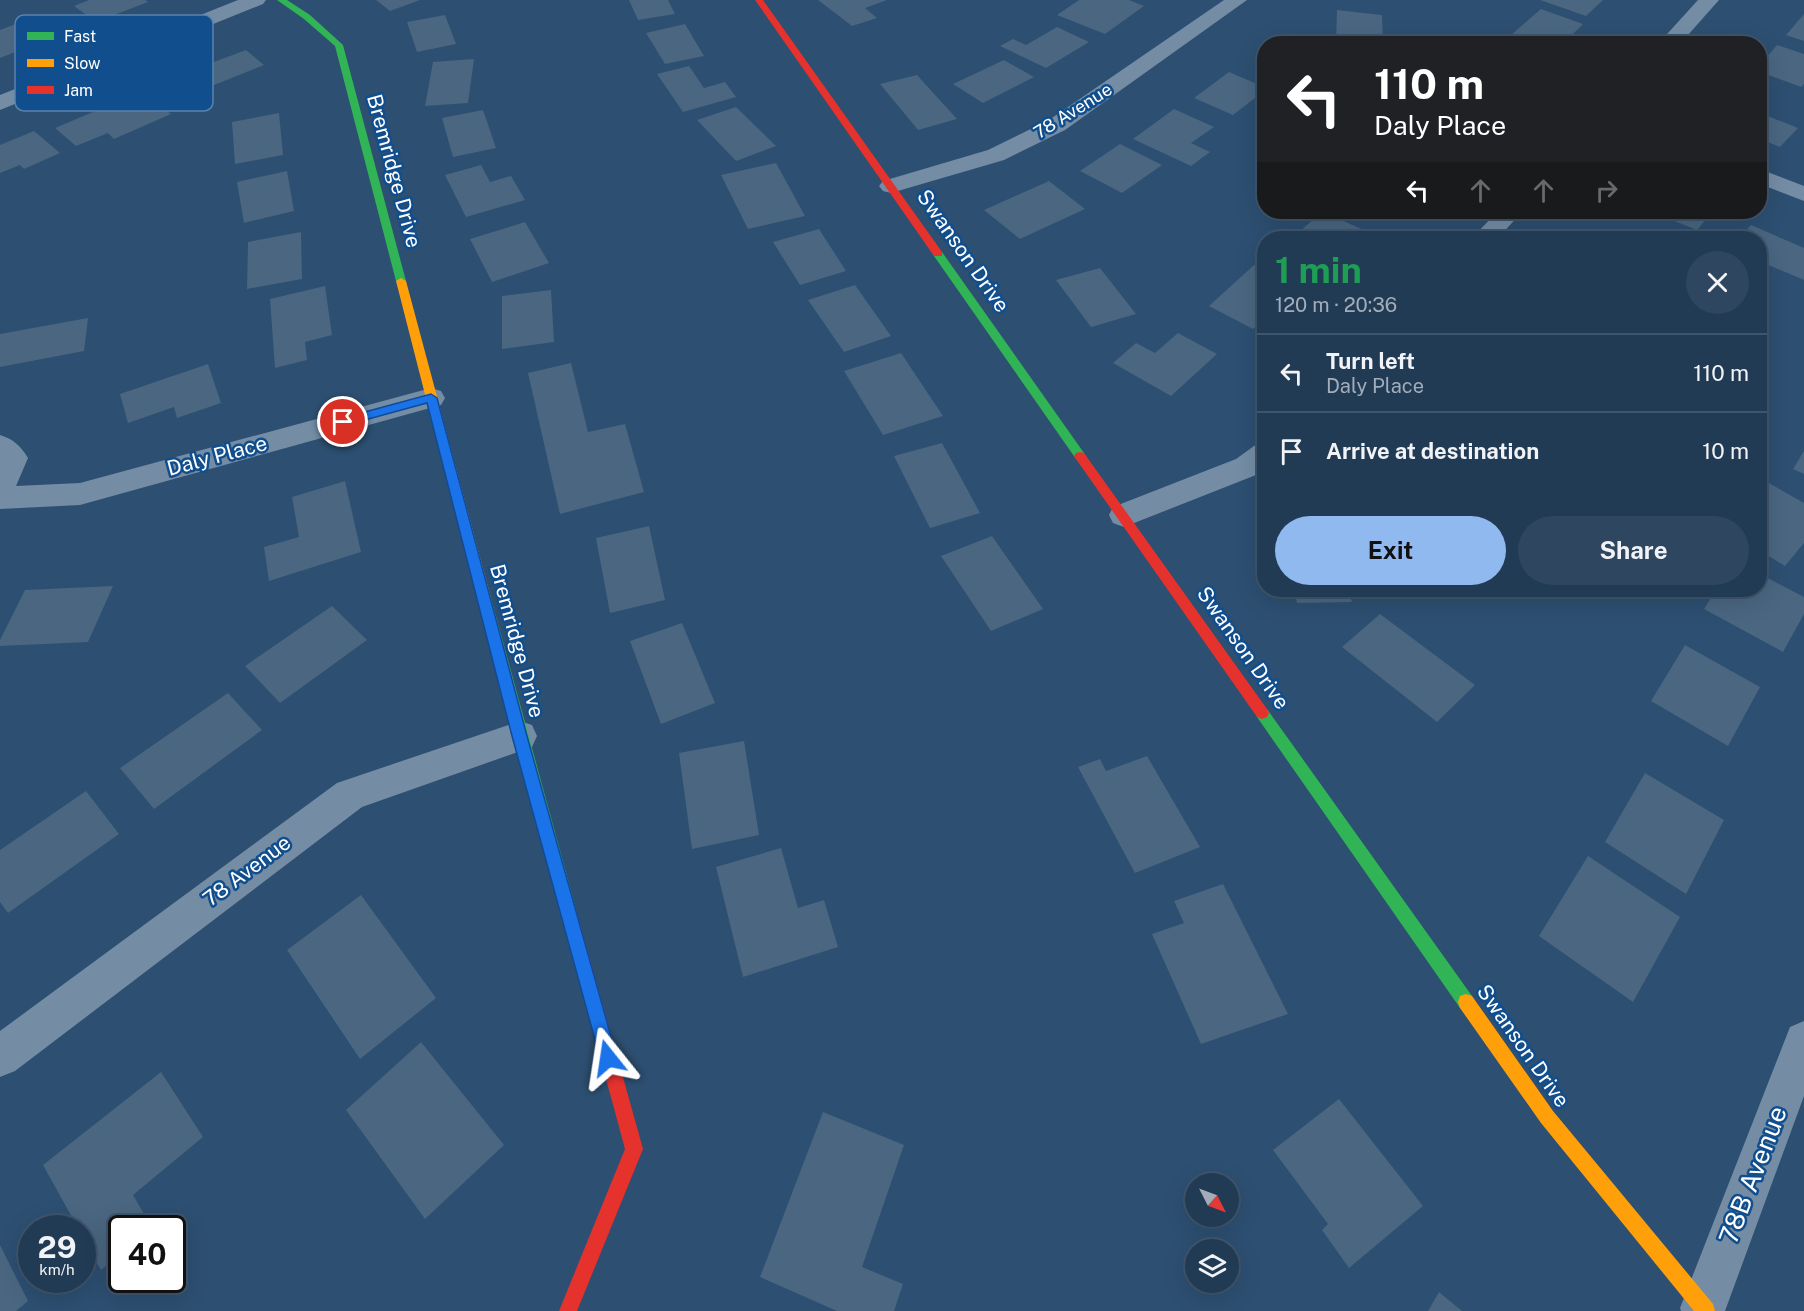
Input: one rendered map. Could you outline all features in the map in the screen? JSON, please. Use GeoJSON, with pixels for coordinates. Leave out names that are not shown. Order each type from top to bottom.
{"type":"FeatureCollection","features":[{"type":"Feature","properties":{"kind":"street"},"geometry":{"type":"LineString","coordinates":[[213,17],[256,0]]}},
{"type":"Feature","properties":{"kind":"street","name":"Bremridge Drive"},"geometry":{"type":"LineString","coordinates":[[281,0],[307,16],[339,45],[520,736],[634,1149],[568,1311]]}},
{"type":"Feature","properties":{"kind":"street","name":"Swanson Drive"},"geometry":{"type":"LineString","coordinates":[[759,0],[1547,1117],[1704,1310]]}},
{"type":"Feature","properties":{"kind":"street","name":"78 Avenue"},"geometry":{"type":"LineString","coordinates":[[891,186],[996,155],[1057,125],[1236,0]]}},
{"type":"Feature","properties":{"kind":"street"},"geometry":{"type":"LineString","coordinates":[[1675,36],[1709,0]]}},
{"type":"Feature","properties":{"kind":"street"},"geometry":{"type":"LineString","coordinates":[[0,103],[15,97]]}},
{"type":"Feature","properties":{"kind":"street"},"geometry":{"type":"LineString","coordinates":[[1767,179],[1804,194]]}},
{"type":"Feature","properties":{"kind":"street"},"geometry":{"type":"LineString","coordinates":[[1491,231],[1503,219]]}},
{"type":"Feature","properties":{"kind":"street","name":"Daly Place"},"geometry":{"type":"LineString","coordinates":[[0,498],[80,494],[431,398]]}},
{"type":"Feature","properties":{"kind":"street"},"geometry":{"type":"LineString","coordinates":[[0,446],[13,459],[0,489]]}},
{"type":"Feature","properties":{"kind":"street"},"geometry":{"type":"LineString","coordinates":[[1124,515],[1246,467],[1257,459]]}},
{"type":"Feature","properties":{"kind":"street","name":"78 Avenue"},"geometry":{"type":"LineString","coordinates":[[0,1056],[350,795],[520,736]]}},
{"type":"Feature","properties":{"kind":"street","name":"78B Avenue"},"geometry":{"type":"LineString","coordinates":[[1704,1310],[1804,1041]]}},
{"type":"Feature","properties":{"kind":"building"},"geometry":{"type":"Polygon","coordinates":[[[89,0],[145,0],[148,2],[114,15],[86,15],[74,6],[89,0]]]}},
{"type":"Feature","properties":{"kind":"building"},"geometry":{"type":"Polygon","coordinates":[[[376,0],[420,0],[390,11],[376,0]]]}},
{"type":"Feature","properties":{"kind":"building"},"geometry":{"type":"Polygon","coordinates":[[[629,0],[668,0],[675,14],[638,20],[629,0]]]}},
{"type":"Feature","properties":{"kind":"building"},"geometry":{"type":"Polygon","coordinates":[[[818,0],[887,0],[865,8],[877,18],[852,26],[818,0]]]}},
{"type":"Feature","properties":{"kind":"building"},"geometry":{"type":"Polygon","coordinates":[[[1079,0],[1129,0],[1144,6],[1105,34],[1057,15],[1079,0]]]}},
{"type":"Feature","properties":{"kind":"building"},"geometry":{"type":"Polygon","coordinates":[[[1540,0],[1603,0],[1586,16],[1540,0]]]}},
{"type":"Feature","properties":{"kind":"building"},"geometry":{"type":"Polygon","coordinates":[[[1541,9],[1583,24],[1571,36],[1510,36],[1541,9]]]}},
{"type":"Feature","properties":{"kind":"building"},"geometry":{"type":"Polygon","coordinates":[[[1337,10],[1382,15],[1383,36],[1336,36],[1337,10]]]}},
{"type":"Feature","properties":{"kind":"building"},"geometry":{"type":"Polygon","coordinates":[[[1804,14],[1804,41],[1786,35],[1804,14]]]}},
{"type":"Feature","properties":{"kind":"building"},"geometry":{"type":"Polygon","coordinates":[[[445,15],[456,44],[417,52],[407,22],[445,15]]]}},
{"type":"Feature","properties":{"kind":"building"},"geometry":{"type":"Polygon","coordinates":[[[15,24],[15,52],[0,58],[0,30],[15,24]]]}},
{"type":"Feature","properties":{"kind":"building"},"geometry":{"type":"Polygon","coordinates":[[[685,24],[704,56],[665,64],[646,33],[685,24]]]}},
{"type":"Feature","properties":{"kind":"building"},"geometry":{"type":"Polygon","coordinates":[[[1057,27],[1089,42],[1046,68],[1000,46],[1013,39],[1026,45],[1057,27]]]}},
{"type":"Feature","properties":{"kind":"building"},"geometry":{"type":"Polygon","coordinates":[[[1777,45],[1804,54],[1804,84],[1801,87],[1767,75],[1767,57],[1777,45]]]}},
{"type":"Feature","properties":{"kind":"building"},"geometry":{"type":"Polygon","coordinates":[[[246,50],[264,65],[213,85],[213,62],[246,50]]]}},
{"type":"Feature","properties":{"kind":"building"},"geometry":{"type":"Polygon","coordinates":[[[474,59],[468,103],[425,106],[433,62],[474,59]]]}},
{"type":"Feature","properties":{"kind":"building"},"geometry":{"type":"Polygon","coordinates":[[[1004,60],[1034,77],[983,103],[953,84],[1004,60]]]}},
{"type":"Feature","properties":{"kind":"building"},"geometry":{"type":"Polygon","coordinates":[[[689,66],[704,88],[725,82],[736,97],[683,112],[657,74],[689,66]]]}},
{"type":"Feature","properties":{"kind":"building"},"geometry":{"type":"Polygon","coordinates":[[[1229,72],[1257,84],[1257,96],[1233,115],[1194,98],[1229,72]]]}},
{"type":"Feature","properties":{"kind":"building"},"geometry":{"type":"Polygon","coordinates":[[[917,75],[957,119],[918,130],[880,84],[917,75]]]}},
{"type":"Feature","properties":{"kind":"building"},"geometry":{"type":"Polygon","coordinates":[[[736,107],[776,146],[736,161],[697,120],[736,107]]]}},
{"type":"Feature","properties":{"kind":"building"},"geometry":{"type":"Polygon","coordinates":[[[1174,109],[1214,127],[1191,143],[1210,152],[1191,166],[1133,139],[1174,109]]]}},
{"type":"Feature","properties":{"kind":"building"},"geometry":{"type":"Polygon","coordinates":[[[483,110],[496,148],[453,157],[442,118],[483,110]]]}},
{"type":"Feature","properties":{"kind":"building"},"geometry":{"type":"Polygon","coordinates":[[[95,111],[167,111],[171,114],[114,139],[108,133],[76,146],[55,128],[95,111]]]}},
{"type":"Feature","properties":{"kind":"building"},"geometry":{"type":"Polygon","coordinates":[[[279,113],[283,155],[235,164],[232,122],[279,113]]]}},
{"type":"Feature","properties":{"kind":"building"},"geometry":{"type":"Polygon","coordinates":[[[1767,116],[1798,128],[1780,147],[1767,142],[1767,116]]]}},
{"type":"Feature","properties":{"kind":"building"},"geometry":{"type":"Polygon","coordinates":[[[34,131],[60,153],[24,169],[20,165],[0,173],[0,145],[34,131]]]}},
{"type":"Feature","properties":{"kind":"building"},"geometry":{"type":"Polygon","coordinates":[[[1120,144],[1162,165],[1122,193],[1080,171],[1120,144]]]}},
{"type":"Feature","properties":{"kind":"building"},"geometry":{"type":"Polygon","coordinates":[[[776,163],[805,216],[748,229],[721,175],[776,163]]]}},
{"type":"Feature","properties":{"kind":"building"},"geometry":{"type":"Polygon","coordinates":[[[481,165],[490,182],[511,176],[525,200],[466,217],[445,175],[481,165]]]}},
{"type":"Feature","properties":{"kind":"building"},"geometry":{"type":"Polygon","coordinates":[[[287,171],[294,211],[244,223],[237,182],[287,171]]]}},
{"type":"Feature","properties":{"kind":"building"},"geometry":{"type":"Polygon","coordinates":[[[1049,181],[1085,209],[1020,239],[984,210],[1049,181]]]}},
{"type":"Feature","properties":{"kind":"building"},"geometry":{"type":"Polygon","coordinates":[[[1314,219],[1338,219],[1366,231],[1300,231],[1314,219]]]}},
{"type":"Feature","properties":{"kind":"building"},"geometry":{"type":"Polygon","coordinates":[[[1670,219],[1706,219],[1697,230],[1670,219]]]}},
{"type":"Feature","properties":{"kind":"building"},"geometry":{"type":"Polygon","coordinates":[[[525,222],[549,263],[492,282],[470,239],[525,222]]]}},
{"type":"Feature","properties":{"kind":"building"},"geometry":{"type":"Polygon","coordinates":[[[1751,225],[1765,231],[1745,231],[1751,225]]]}},
{"type":"Feature","properties":{"kind":"building"},"geometry":{"type":"Polygon","coordinates":[[[819,229],[846,271],[800,285],[773,242],[819,229]]]}},
{"type":"Feature","properties":{"kind":"building"},"geometry":{"type":"Polygon","coordinates":[[[301,232],[302,279],[247,289],[248,242],[301,232]]]}},
{"type":"Feature","properties":{"kind":"building"},"geometry":{"type":"Polygon","coordinates":[[[1767,232],[1804,248],[1804,280],[1767,265],[1767,232]]]}},
{"type":"Feature","properties":{"kind":"building"},"geometry":{"type":"Polygon","coordinates":[[[1254,265],[1257,267],[1257,325],[1253,329],[1209,306],[1254,265]]]}},
{"type":"Feature","properties":{"kind":"building"},"geometry":{"type":"Polygon","coordinates":[[[1100,268],[1136,314],[1091,327],[1056,280],[1100,268]]]}},
{"type":"Feature","properties":{"kind":"building"},"geometry":{"type":"Polygon","coordinates":[[[855,285],[891,336],[844,352],[808,300],[855,285]]]}},
{"type":"Feature","properties":{"kind":"building"},"geometry":{"type":"Polygon","coordinates":[[[325,286],[332,335],[305,342],[307,360],[275,368],[270,299],[325,286]]]}},
{"type":"Feature","properties":{"kind":"building"},"geometry":{"type":"Polygon","coordinates":[[[551,290],[554,342],[502,349],[502,296],[551,290]]]}},
{"type":"Feature","properties":{"kind":"building"},"geometry":{"type":"Polygon","coordinates":[[[88,318],[84,351],[0,367],[0,334],[88,318]]]}},
{"type":"Feature","properties":{"kind":"building"},"geometry":{"type":"Polygon","coordinates":[[[1178,333],[1217,354],[1171,396],[1113,363],[1136,343],[1155,353],[1178,333]]]}},
{"type":"Feature","properties":{"kind":"building"},"geometry":{"type":"Polygon","coordinates":[[[901,353],[943,416],[883,435],[844,371],[901,353]]]}},
{"type":"Feature","properties":{"kind":"building"},"geometry":{"type":"Polygon","coordinates":[[[571,363],[588,432],[625,424],[644,492],[560,514],[528,373],[571,363]]]}},
{"type":"Feature","properties":{"kind":"building"},"geometry":{"type":"Polygon","coordinates":[[[208,364],[221,403],[177,418],[174,407],[128,423],[120,394],[208,364]]]}},
{"type":"Feature","properties":{"kind":"building"},"geometry":{"type":"Polygon","coordinates":[[[942,443],[980,513],[930,528],[894,456],[942,443]]]}},
{"type":"Feature","properties":{"kind":"building"},"geometry":{"type":"Polygon","coordinates":[[[1804,451],[1804,474],[1793,469],[1804,451]]]}},
{"type":"Feature","properties":{"kind":"building"},"geometry":{"type":"Polygon","coordinates":[[[345,481],[361,552],[269,581],[264,547],[299,537],[292,497],[345,481]]]}},
{"type":"Feature","properties":{"kind":"building"},"geometry":{"type":"Polygon","coordinates":[[[1767,482],[1804,503],[1804,543],[1785,566],[1767,555],[1767,482]]]}},
{"type":"Feature","properties":{"kind":"building"},"geometry":{"type":"Polygon","coordinates":[[[649,526],[665,600],[610,613],[596,538],[649,526]]]}},
{"type":"Feature","properties":{"kind":"building"},"geometry":{"type":"Polygon","coordinates":[[[992,536],[1043,609],[991,631],[941,556],[992,536]]]}},
{"type":"Feature","properties":{"kind":"building"},"geometry":{"type":"Polygon","coordinates":[[[1767,578],[1804,597],[1804,614],[1783,652],[1704,609],[1712,597],[1767,597],[1767,578]]]}},
{"type":"Feature","properties":{"kind":"building"},"geometry":{"type":"Polygon","coordinates":[[[113,586],[88,642],[0,646],[0,640],[25,590],[113,586]]]}},
{"type":"Feature","properties":{"kind":"building"},"geometry":{"type":"Polygon","coordinates":[[[1296,597],[1350,597],[1352,602],[1297,603],[1296,597]]]}},
{"type":"Feature","properties":{"kind":"building"},"geometry":{"type":"Polygon","coordinates":[[[332,606],[367,640],[280,703],[245,666],[332,606]]]}},
{"type":"Feature","properties":{"kind":"building"},"geometry":{"type":"Polygon","coordinates":[[[1380,614],[1475,685],[1437,722],[1342,647],[1380,614]]]}},
{"type":"Feature","properties":{"kind":"building"},"geometry":{"type":"Polygon","coordinates":[[[682,623],[715,703],[661,724],[630,641],[682,623]]]}},
{"type":"Feature","properties":{"kind":"building"},"geometry":{"type":"Polygon","coordinates":[[[1685,645],[1760,687],[1728,746],[1651,701],[1685,645]]]}},
{"type":"Feature","properties":{"kind":"building"},"geometry":{"type":"Polygon","coordinates":[[[228,693],[262,730],[154,809],[120,768],[228,693]]]}},
{"type":"Feature","properties":{"kind":"building"},"geometry":{"type":"Polygon","coordinates":[[[744,741],[759,835],[692,849],[679,753],[744,741]]]}},
{"type":"Feature","properties":{"kind":"building"},"geometry":{"type":"Polygon","coordinates":[[[1147,756],[1200,847],[1135,873],[1078,767],[1100,759],[1106,771],[1147,756]]]}},
{"type":"Feature","properties":{"kind":"building"},"geometry":{"type":"Polygon","coordinates":[[[1645,773],[1724,820],[1686,894],[1605,842],[1645,773]]]}},
{"type":"Feature","properties":{"kind":"building"},"geometry":{"type":"Polygon","coordinates":[[[86,791],[119,834],[8,913],[0,902],[0,850],[86,791]]]}},
{"type":"Feature","properties":{"kind":"building"},"geometry":{"type":"Polygon","coordinates":[[[781,848],[798,908],[824,900],[838,947],[743,977],[716,867],[781,848]]]}},
{"type":"Feature","properties":{"kind":"building"},"geometry":{"type":"Polygon","coordinates":[[[1588,856],[1680,917],[1633,1002],[1539,936],[1588,856]]]}},
{"type":"Feature","properties":{"kind":"building"},"geometry":{"type":"Polygon","coordinates":[[[1223,884],[1288,1014],[1201,1044],[1152,934],[1184,923],[1174,901],[1223,884]]]}},
{"type":"Feature","properties":{"kind":"building"},"geometry":{"type":"Polygon","coordinates":[[[361,895],[436,998],[360,1059],[287,950],[361,895]]]}},
{"type":"Feature","properties":{"kind":"building"},"geometry":{"type":"Polygon","coordinates":[[[421,1042],[504,1145],[425,1219],[346,1110],[421,1042]]]}},
{"type":"Feature","properties":{"kind":"building"},"geometry":{"type":"Polygon","coordinates":[[[161,1072],[203,1137],[133,1195],[145,1215],[108,1215],[108,1264],[101,1270],[96,1261],[96,1215],[71,1215],[43,1165],[161,1072]]]}},
{"type":"Feature","properties":{"kind":"building"},"geometry":{"type":"Polygon","coordinates":[[[1339,1099],[1423,1206],[1349,1268],[1322,1230],[1328,1224],[1273,1150],[1339,1099]]]}},
{"type":"Feature","properties":{"kind":"building"},"geometry":{"type":"Polygon","coordinates":[[[823,1112],[904,1145],[862,1267],[903,1284],[894,1311],[837,1311],[760,1277],[823,1112]]]}},
{"type":"Feature","properties":{"kind":"building"},"geometry":{"type":"Polygon","coordinates":[[[0,1245],[18,1281],[18,1293],[24,1293],[28,1301],[16,1311],[0,1311],[0,1245]]]}},
{"type":"Feature","properties":{"kind":"building"},"geometry":{"type":"Polygon","coordinates":[[[1439,1292],[1462,1311],[1428,1311],[1439,1292]]]}},
{"type":"Feature","properties":{"kind":"traffic: fast"},"geometry":{"type":"LineString","coordinates":[[281,0],[307,17],[339,45],[401,281]]}},
{"type":"Feature","properties":{"kind":"traffic: fast"},"geometry":{"type":"LineString","coordinates":[[938,254],[1080,456]]}},
{"type":"Feature","properties":{"kind":"traffic: fast"},"geometry":{"type":"LineString","coordinates":[[484,598],[568,909]]}},
{"type":"Feature","properties":{"kind":"traffic: fast"},"geometry":{"type":"LineString","coordinates":[[1262,713],[1466,1002]]}},
{"type":"Feature","properties":{"kind":"traffic: slow"},"geometry":{"type":"LineString","coordinates":[[401,281],[484,598]]}},
{"type":"Feature","properties":{"kind":"traffic: slow"},"geometry":{"type":"LineString","coordinates":[[1466,1002],[1547,1117],[1706,1311]]}},
{"type":"Feature","properties":{"kind":"traffic: jam"},"geometry":{"type":"LineString","coordinates":[[759,0],[938,254]]}},
{"type":"Feature","properties":{"kind":"traffic: jam"},"geometry":{"type":"LineString","coordinates":[[1080,456],[1262,713]]}},
{"type":"Feature","properties":{"kind":"traffic: jam"},"geometry":{"type":"LineString","coordinates":[[568,909],[634,1149],[568,1311]]}},
{"type":"Feature","properties":{"kind":"route"},"geometry":{"type":"LineString","coordinates":[[343,422],[431,398],[608,1058]]}}]}
